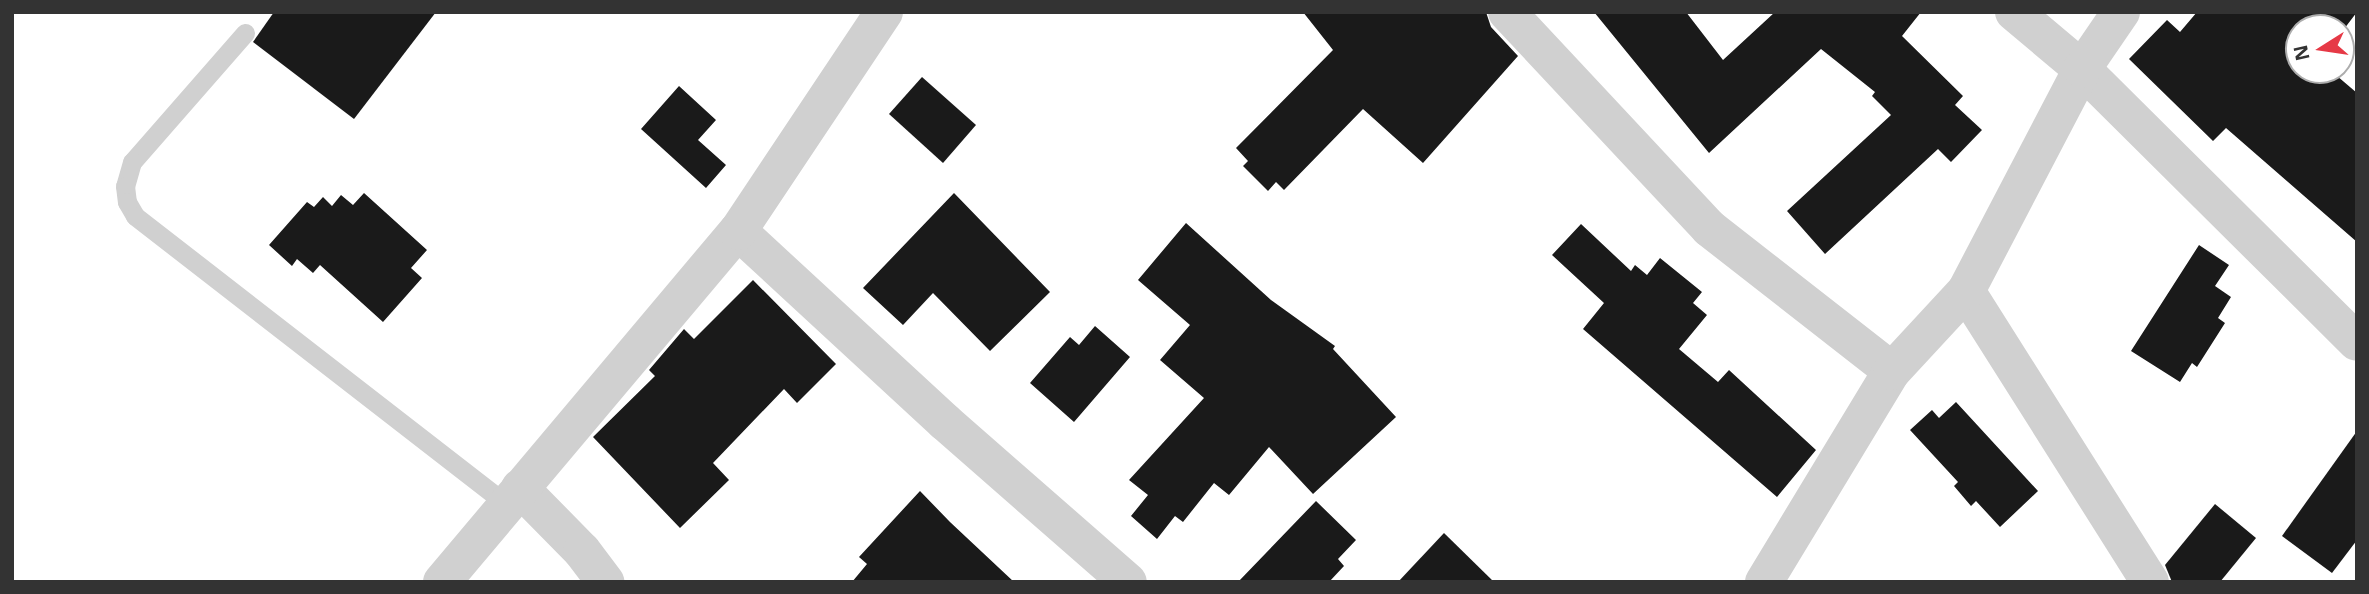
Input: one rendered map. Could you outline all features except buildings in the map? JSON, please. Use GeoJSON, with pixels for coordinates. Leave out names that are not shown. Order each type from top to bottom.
{"type":"FeatureCollection","features":[{"type":"Feature","properties":{"kind":"street"},"geometry":{"type":"LineString","coordinates":[[442,582],[738,231],[884,12]]}},
{"type":"Feature","properties":{"kind":"street"},"geometry":{"type":"LineString","coordinates":[[1507,12],[1709,228],[1892,371]]}},
{"type":"Feature","properties":{"kind":"street"},"geometry":{"type":"LineString","coordinates":[[2014,12],[2082,69],[2357,342]]}},
{"type":"Feature","properties":{"kind":"street"},"geometry":{"type":"LineString","coordinates":[[1772,577],[1892,371],[1966,291],[2082,69],[2121,12]]}},
{"type":"Feature","properties":{"kind":"street"},"geometry":{"type":"LineString","coordinates":[[738,231],[945,422],[1128,582]]}},
{"type":"Feature","properties":{"kind":"street"},"geometry":{"type":"LineString","coordinates":[[1966,291],[2150,582]]}},
{"type":"Feature","properties":{"kind":"street"},"geometry":{"type":"LineString","coordinates":[[513,497],[582,551],[605,582]]}},
{"type":"Feature","properties":{"kind":"lane"},"geometry":{"type":"LineString","coordinates":[[245,33],[132,162],[125,186],[127,202],[135,216],[513,497]]}}]}
